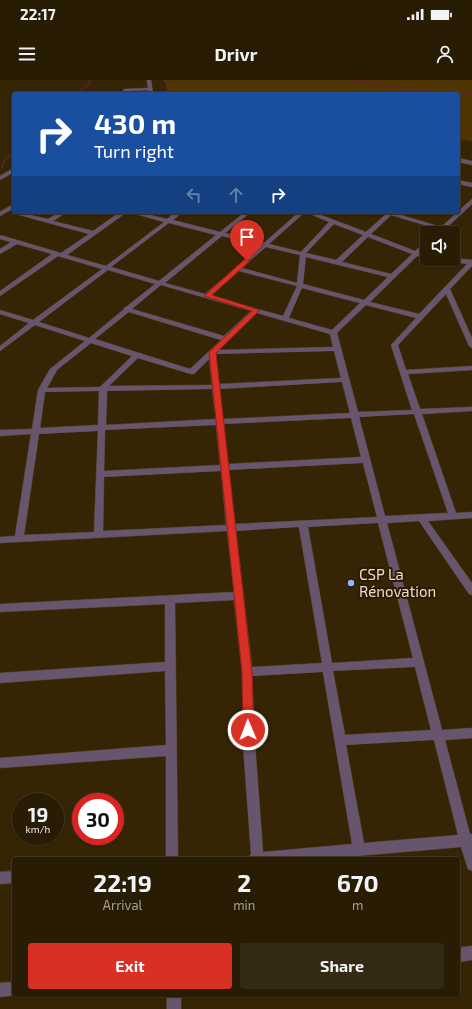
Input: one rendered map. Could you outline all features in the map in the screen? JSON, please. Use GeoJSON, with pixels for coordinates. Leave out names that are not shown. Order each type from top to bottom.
{"type":"FeatureCollection","features":[{"type":"Feature","properties":{"kind":"street"},"geometry":{"type":"LineString","coordinates":[[124,92],[125,90],[150,92],[148,80]]}},
{"type":"Feature","properties":{"kind":"street"},"geometry":{"type":"LineString","coordinates":[[460,160],[472,163]]}},
{"type":"Feature","properties":{"kind":"street"},"geometry":{"type":"LineString","coordinates":[[0,178],[12,171]]}},
{"type":"Feature","properties":{"kind":"street"},"geometry":{"type":"LineString","coordinates":[[460,182],[472,185]]}},
{"type":"Feature","properties":{"kind":"street"},"geometry":{"type":"LineString","coordinates":[[460,209],[472,201]]}},
{"type":"Feature","properties":{"kind":"street"},"geometry":{"type":"LineString","coordinates":[[0,214],[12,207]]}},
{"type":"Feature","properties":{"kind":"street"},"geometry":{"type":"LineString","coordinates":[[7,210],[12,211]]}},
{"type":"Feature","properties":{"kind":"street"},"geometry":{"type":"LineString","coordinates":[[23,214],[94,232]]}},
{"type":"Feature","properties":{"kind":"street"},"geometry":{"type":"LineString","coordinates":[[50,220],[60,214]]}},
{"type":"Feature","properties":{"kind":"street"},"geometry":{"type":"LineString","coordinates":[[0,294],[121,214]]}},
{"type":"Feature","properties":{"kind":"street"},"geometry":{"type":"LineString","coordinates":[[139,214],[266,244],[303,256],[392,276]]}},
{"type":"Feature","properties":{"kind":"street"},"geometry":{"type":"LineString","coordinates":[[0,349],[178,214]]}},
{"type":"Feature","properties":{"kind":"street"},"geometry":{"type":"LineString","coordinates":[[19,539],[42,390],[54,369],[126,309],[245,214]]}},
{"type":"Feature","properties":{"kind":"street"},"geometry":{"type":"LineString","coordinates":[[207,296],[300,214]]}},
{"type":"Feature","properties":{"kind":"street"},"geometry":{"type":"LineString","coordinates":[[313,214],[420,255]]}},
{"type":"Feature","properties":{"kind":"street"},"geometry":{"type":"LineString","coordinates":[[337,264],[367,235],[385,214]]}},
{"type":"Feature","properties":{"kind":"street"},"geometry":{"type":"LineString","coordinates":[[389,214],[425,226]]}},
{"type":"Feature","properties":{"kind":"street"},"geometry":{"type":"LineString","coordinates":[[445,226],[455,214]]}},
{"type":"Feature","properties":{"kind":"street"},"geometry":{"type":"LineString","coordinates":[[285,318],[300,286],[303,253],[333,222]]}},
{"type":"Feature","properties":{"kind":"street"},"geometry":{"type":"LineString","coordinates":[[0,237],[58,255],[160,282],[333,332]]}},
{"type":"Feature","properties":{"kind":"street"},"geometry":{"type":"LineString","coordinates":[[0,252],[16,242]]}},
{"type":"Feature","properties":{"kind":"street"},"geometry":{"type":"LineString","coordinates":[[333,332],[420,250]]}},
{"type":"Feature","properties":{"kind":"street"},"geometry":{"type":"LineString","coordinates":[[460,261],[472,263]]}},
{"type":"Feature","properties":{"kind":"street"},"geometry":{"type":"LineString","coordinates":[[453,516],[394,345],[472,263]]}},
{"type":"Feature","properties":{"kind":"street"},"geometry":{"type":"LineString","coordinates":[[238,269],[300,286],[365,301],[421,317]]}},
{"type":"Feature","properties":{"kind":"street"},"geometry":{"type":"LineString","coordinates":[[447,289],[472,346]]}},
{"type":"Feature","properties":{"kind":"street"},"geometry":{"type":"LineString","coordinates":[[126,309],[226,339]]}},
{"type":"Feature","properties":{"kind":"street"},"geometry":{"type":"LineString","coordinates":[[0,312],[191,372],[256,310]]}},
{"type":"Feature","properties":{"kind":"street"},"geometry":{"type":"LineString","coordinates":[[333,332],[438,734],[469,840],[472,865]]}},
{"type":"Feature","properties":{"kind":"street"},"geometry":{"type":"LineString","coordinates":[[212,352],[337,349]]}},
{"type":"Feature","properties":{"kind":"street"},"geometry":{"type":"LineString","coordinates":[[212,352],[247,672],[249,744],[257,857]]}},
{"type":"Feature","properties":{"kind":"street"},"geometry":{"type":"LineString","coordinates":[[98,535],[103,428],[103,388],[137,355]]}},
{"type":"Feature","properties":{"kind":"street"},"geometry":{"type":"LineString","coordinates":[[404,372],[472,368]]}},
{"type":"Feature","properties":{"kind":"street"},"geometry":{"type":"LineString","coordinates":[[42,390],[216,387],[345,380]]}},
{"type":"Feature","properties":{"kind":"street"},"geometry":{"type":"LineString","coordinates":[[0,433],[472,409]]}},
{"type":"Feature","properties":{"kind":"street"},"geometry":{"type":"LineString","coordinates":[[101,474],[366,460]]}},
{"type":"Feature","properties":{"kind":"street"},"geometry":{"type":"LineString","coordinates":[[0,540],[472,515]]}},
{"type":"Feature","properties":{"kind":"street"},"geometry":{"type":"LineString","coordinates":[[422,518],[472,589]]}},
{"type":"Feature","properties":{"kind":"street"},"geometry":{"type":"LineString","coordinates":[[303,524],[339,740],[360,850]]}},
{"type":"Feature","properties":{"kind":"street"},"geometry":{"type":"LineString","coordinates":[[0,608],[170,601],[239,596]]}},
{"type":"Feature","properties":{"kind":"street"},"geometry":{"type":"LineString","coordinates":[[170,601],[172,857]]}},
{"type":"Feature","properties":{"kind":"street"},"geometry":{"type":"LineString","coordinates":[[247,672],[419,662]]}},
{"type":"Feature","properties":{"kind":"street"},"geometry":{"type":"LineString","coordinates":[[0,678],[170,666]]}},
{"type":"Feature","properties":{"kind":"street"},"geometry":{"type":"LineString","coordinates":[[339,740],[472,733]]}},
{"type":"Feature","properties":{"kind":"street"},"geometry":{"type":"LineString","coordinates":[[0,763],[171,750]]}},
{"type":"Feature","properties":{"kind":"street"},"geometry":{"type":"LineString","coordinates":[[304,857],[360,850],[469,840]]}},
{"type":"Feature","properties":{"kind":"street"},"geometry":{"type":"LineString","coordinates":[[0,878],[12,877]]}},
{"type":"Feature","properties":{"kind":"street"},"geometry":{"type":"LineString","coordinates":[[460,955],[472,953]]}},
{"type":"Feature","properties":{"kind":"street"},"geometry":{"type":"LineString","coordinates":[[0,990],[12,989]]}},
{"type":"Feature","properties":{"kind":"street"},"geometry":{"type":"LineString","coordinates":[[174,997],[174,1009]]}},
{"type":"Feature","properties":{"kind":"shaded area"},"geometry":{"type":"Polygon","coordinates":[[[163,80],[472,80],[472,141],[460,139],[460,92],[167,92],[166,83],[163,80]]]}},
{"type":"Feature","properties":{"kind":"waterway"},"geometry":{"type":"LineString","coordinates":[[78,92],[90,84],[89,80]]}},
{"type":"Feature","properties":{"kind":"waterway"},"geometry":{"type":"LineString","coordinates":[[353,80],[402,89],[434,92]]}},
{"type":"Feature","properties":{"kind":"waterway"},"geometry":{"type":"LineString","coordinates":[[460,94],[472,95]]}},
{"type":"Feature","properties":{"kind":"waterway"},"geometry":{"type":"LineString","coordinates":[[2,167],[4,161],[12,154]]}},
{"type":"Feature","properties":{"kind":"place","name":"CSP La Rénovation"},"geometry":{"type":"Point","coordinates":[351,583]}},
{"type":"Feature","properties":{"kind":"route"},"geometry":{"type":"LineString","coordinates":[[247,261],[207,296],[256,310],[212,352],[247,672],[248,730]]}}]}
